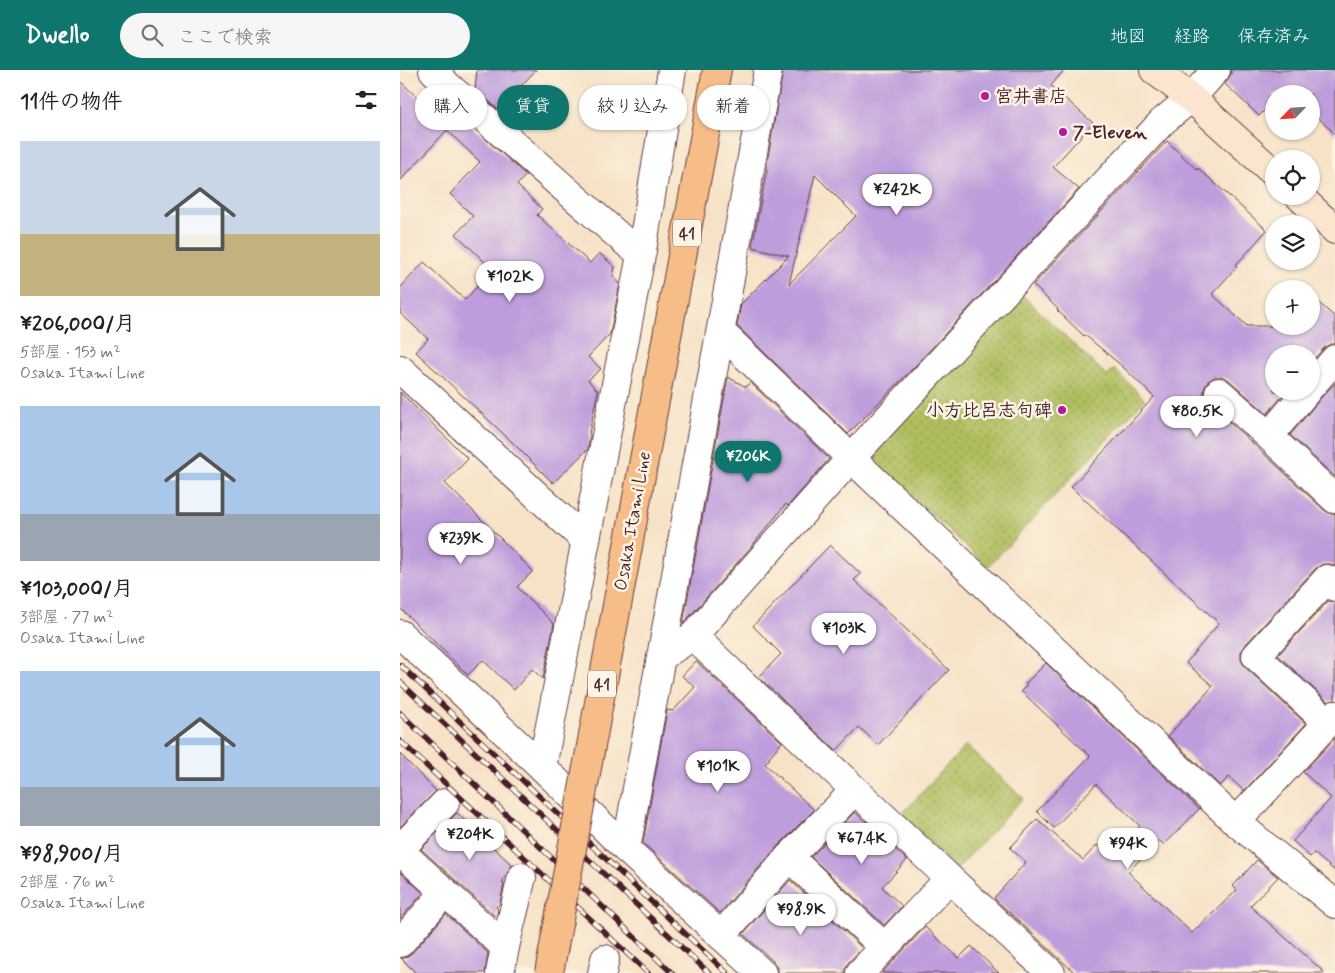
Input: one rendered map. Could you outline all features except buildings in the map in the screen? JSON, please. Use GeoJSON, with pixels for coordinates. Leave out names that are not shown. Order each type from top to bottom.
{"type":"FeatureCollection","features":[{"type":"Feature","properties":{"kind":"main road","name":"Osaka Itami Line"},"geometry":{"type":"LineString","coordinates":[[549,973],[717,70]]}},
{"type":"Feature","properties":{"kind":"street"},"geometry":{"type":"LineString","coordinates":[[542,767],[642,250],[672,70]]}},
{"type":"Feature","properties":{"kind":"street"},"geometry":{"type":"LineString","coordinates":[[626,849],[768,70]]}},
{"type":"Feature","properties":{"kind":"street"},"geometry":{"type":"LineString","coordinates":[[1154,70],[1191,98],[1265,166]]}},
{"type":"Feature","properties":{"kind":"street"},"geometry":{"type":"LineString","coordinates":[[662,657],[693,636],[851,458],[1162,122],[1191,98],[1216,70]]}},
{"type":"Feature","properties":{"kind":"street"},"geometry":{"type":"LineString","coordinates":[[448,75],[630,246],[642,250]]}},
{"type":"Feature","properties":{"kind":"street"},"geometry":{"type":"LineString","coordinates":[[1309,205],[1335,230]]}},
{"type":"Feature","properties":{"kind":"street"},"geometry":{"type":"LineString","coordinates":[[721,332],[851,458],[1236,822],[1335,904]]}},
{"type":"Feature","properties":{"kind":"street"},"geometry":{"type":"LineString","coordinates":[[1320,376],[1335,359]]}},
{"type":"Feature","properties":{"kind":"street"},"geometry":{"type":"LineString","coordinates":[[400,369],[585,540]]}},
{"type":"Feature","properties":{"kind":"street"},"geometry":{"type":"LineString","coordinates":[[1220,392],[1334,495]]}},
{"type":"Feature","properties":{"kind":"street"},"geometry":{"type":"LineString","coordinates":[[1269,436],[1299,400]]}},
{"type":"Feature","properties":{"kind":"street"},"geometry":{"type":"LineString","coordinates":[[1236,822],[1331,719],[1256,656],[1327,579],[1335,587]]}},
{"type":"Feature","properties":{"kind":"street"},"geometry":{"type":"LineString","coordinates":[[400,634],[542,767],[626,849],[762,973]]}},
{"type":"Feature","properties":{"kind":"street"},"geometry":{"type":"LineString","coordinates":[[693,636],[1051,973]]}},
{"type":"Feature","properties":{"kind":"street"},"geometry":{"type":"LineString","coordinates":[[722,936],[790,857],[855,790]]}},
{"type":"Feature","properties":{"kind":"street"},"geometry":{"type":"LineString","coordinates":[[445,803],[400,850],[445,892],[502,960]]}},
{"type":"Feature","properties":{"kind":"street"},"geometry":{"type":"LineString","coordinates":[[790,857],[884,947]]}},
{"type":"Feature","properties":{"kind":"street"},"geometry":{"type":"LineString","coordinates":[[502,960],[522,877]]}},
{"type":"Feature","properties":{"kind":"street"},"geometry":{"type":"LineString","coordinates":[[860,973],[949,879]]}},
{"type":"Feature","properties":{"kind":"street"},"geometry":{"type":"LineString","coordinates":[[400,943],[445,892]]}},
{"type":"Feature","properties":{"kind":"green space"},"geometry":{"type":"Polygon","coordinates":[[[1021,294],[1107,376],[1114,369],[1145,399],[988,567],[878,464],[875,448],[1021,294]]]}},
{"type":"Feature","properties":{"kind":"green space"},"geometry":{"type":"Polygon","coordinates":[[[966,745],[1023,798],[957,869],[900,816],[966,745]]]}},
{"type":"Feature","properties":{"kind":"railway"},"geometry":{"type":"LineString","coordinates":[[400,665],[727,973]]}},
{"type":"Feature","properties":{"kind":"railway"},"geometry":{"type":"LineString","coordinates":[[400,682],[709,973]]}},
{"type":"Feature","properties":{"kind":"railway"},"geometry":{"type":"LineString","coordinates":[[400,713],[672,973]]}},
{"type":"Feature","properties":{"kind":"railway"},"geometry":{"type":"LineString","coordinates":[[400,741],[648,973]]}},
{"type":"Feature","properties":{"kind":"place","name":"宮井書店"},"geometry":{"type":"Point","coordinates":[985,96]}},
{"type":"Feature","properties":{"kind":"place","name":"7-Eleven"},"geometry":{"type":"Point","coordinates":[1063,132]}},
{"type":"Feature","properties":{"kind":"place","name":"小方比呂志句碑"},"geometry":{"type":"Point","coordinates":[1062,410]}}]}
